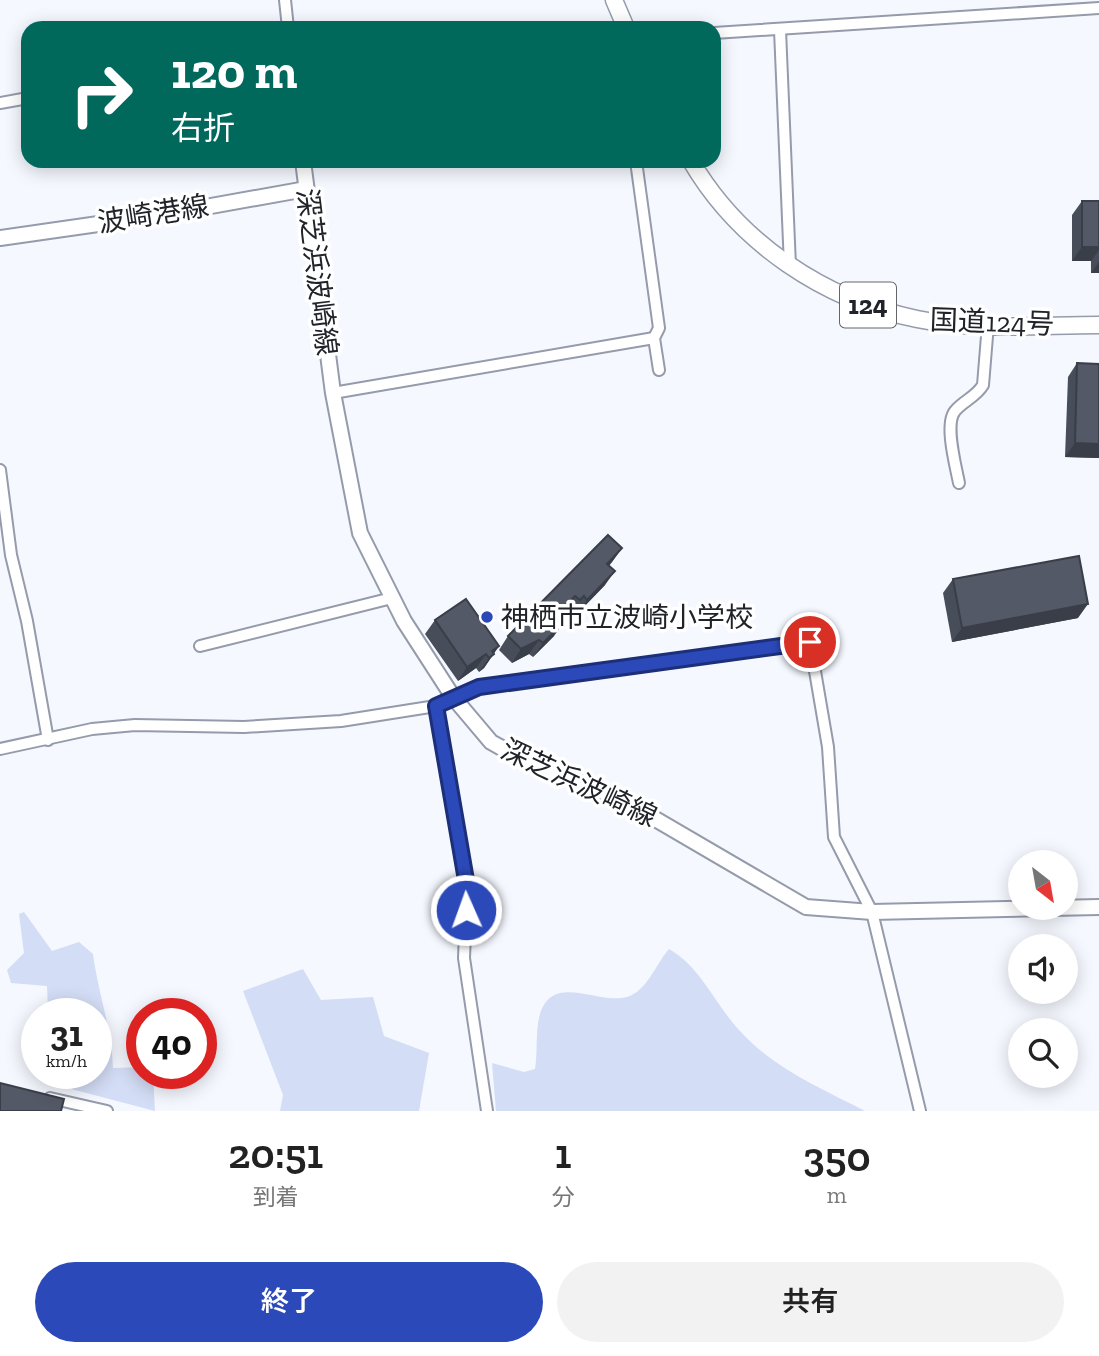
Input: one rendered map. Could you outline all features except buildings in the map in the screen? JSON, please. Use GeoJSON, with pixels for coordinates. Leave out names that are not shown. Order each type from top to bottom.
{"type":"FeatureCollection","features":[{"type":"Feature","properties":{"kind":"highway"},"geometry":{"type":"LineString","coordinates":[[614,0],[623,21]]}},
{"type":"Feature","properties":{"kind":"highway","name":"国道124号"},"geometry":{"type":"LineString","coordinates":[[696,168],[714,196],[732,216],[790,266],[845,296],[894,313],[941,322],[1099,325]]}},
{"type":"Feature","properties":{"kind":"main road","name":"深芝浜波崎線"},"geometry":{"type":"LineString","coordinates":[[304,168],[333,393],[360,533],[392,598],[453,697],[491,742],[525,761],[621,799],[697,842],[772,890],[806,907],[872,912],[1099,907]]}},
{"type":"Feature","properties":{"kind":"main road","name":"波崎港線"},"geometry":{"type":"LineString","coordinates":[[0,238],[161,215],[306,188]]}},
{"type":"Feature","properties":{"kind":"street"},"geometry":{"type":"LineString","coordinates":[[285,0],[287,21]]}},
{"type":"Feature","properties":{"kind":"street"},"geometry":{"type":"LineString","coordinates":[[721,33],[1099,8]]}},
{"type":"Feature","properties":{"kind":"street"},"geometry":{"type":"LineString","coordinates":[[780,30],[790,266]]}},
{"type":"Feature","properties":{"kind":"street"},"geometry":{"type":"LineString","coordinates":[[0,103],[21,99]]}},
{"type":"Feature","properties":{"kind":"street"},"geometry":{"type":"LineString","coordinates":[[637,168],[659,328],[653,338],[659,370]]}},
{"type":"Feature","properties":{"kind":"street"},"geometry":{"type":"LineString","coordinates":[[959,483],[951,425],[955,410],[978,393],[983,385],[988,324]]}},
{"type":"Feature","properties":{"kind":"street"},"geometry":{"type":"LineString","coordinates":[[333,393],[653,338]]}},
{"type":"Feature","properties":{"kind":"street"},"geometry":{"type":"LineString","coordinates":[[0,470],[11,555],[27,621],[48,740]]}},
{"type":"Feature","properties":{"kind":"street"},"geometry":{"type":"LineString","coordinates":[[200,646],[392,598]]}},
{"type":"Feature","properties":{"kind":"street"},"geometry":{"type":"LineString","coordinates":[[0,749],[92,729],[135,725],[290,725],[341,722],[436,706],[479,687],[810,642],[828,747],[834,837],[872,912],[920,1111]]}},
{"type":"Feature","properties":{"kind":"street"},"geometry":{"type":"LineString","coordinates":[[436,706],[467,886],[464,958],[486,1111]]}},
{"type":"Feature","properties":{"kind":"street"},"geometry":{"type":"LineString","coordinates":[[32,1094],[67,1107],[107,1111]]}},
{"type":"Feature","properties":{"kind":"shaded area"},"geometry":{"type":"Polygon","coordinates":[[[24,912],[52,951],[79,942],[93,954],[101,998],[47,998],[47,986],[11,983],[7,970],[24,953],[19,914],[24,912]]]}},
{"type":"Feature","properties":{"kind":"shaded area"},"geometry":{"type":"Polygon","coordinates":[[[669,949],[690,965],[730,1020],[752,1043],[798,1076],[865,1111],[496,1111],[492,1063],[524,1072],[535,1069],[538,1020],[546,1002],[555,995],[566,992],[615,998],[634,994],[646,983],[669,949]]]}},
{"type":"Feature","properties":{"kind":"shaded area"},"geometry":{"type":"Polygon","coordinates":[[[303,969],[321,1000],[373,997],[384,1036],[429,1053],[419,1111],[280,1111],[283,1095],[243,991],[303,969]]]}},
{"type":"Feature","properties":{"kind":"shaded area"},"geometry":{"type":"Polygon","coordinates":[[[112,1058],[113,1068],[126,1068],[126,1089],[154,1089],[155,1111],[71,1089],[112,1089],[112,1058]]]}},
{"type":"Feature","properties":{"kind":"place","name":"神栖市立波崎小学校"},"geometry":{"type":"Point","coordinates":[487,617]}},
{"type":"Feature","properties":{"kind":"route"},"geometry":{"type":"LineString","coordinates":[[466,910],[467,886],[436,706],[479,687],[810,642]]}}]}
